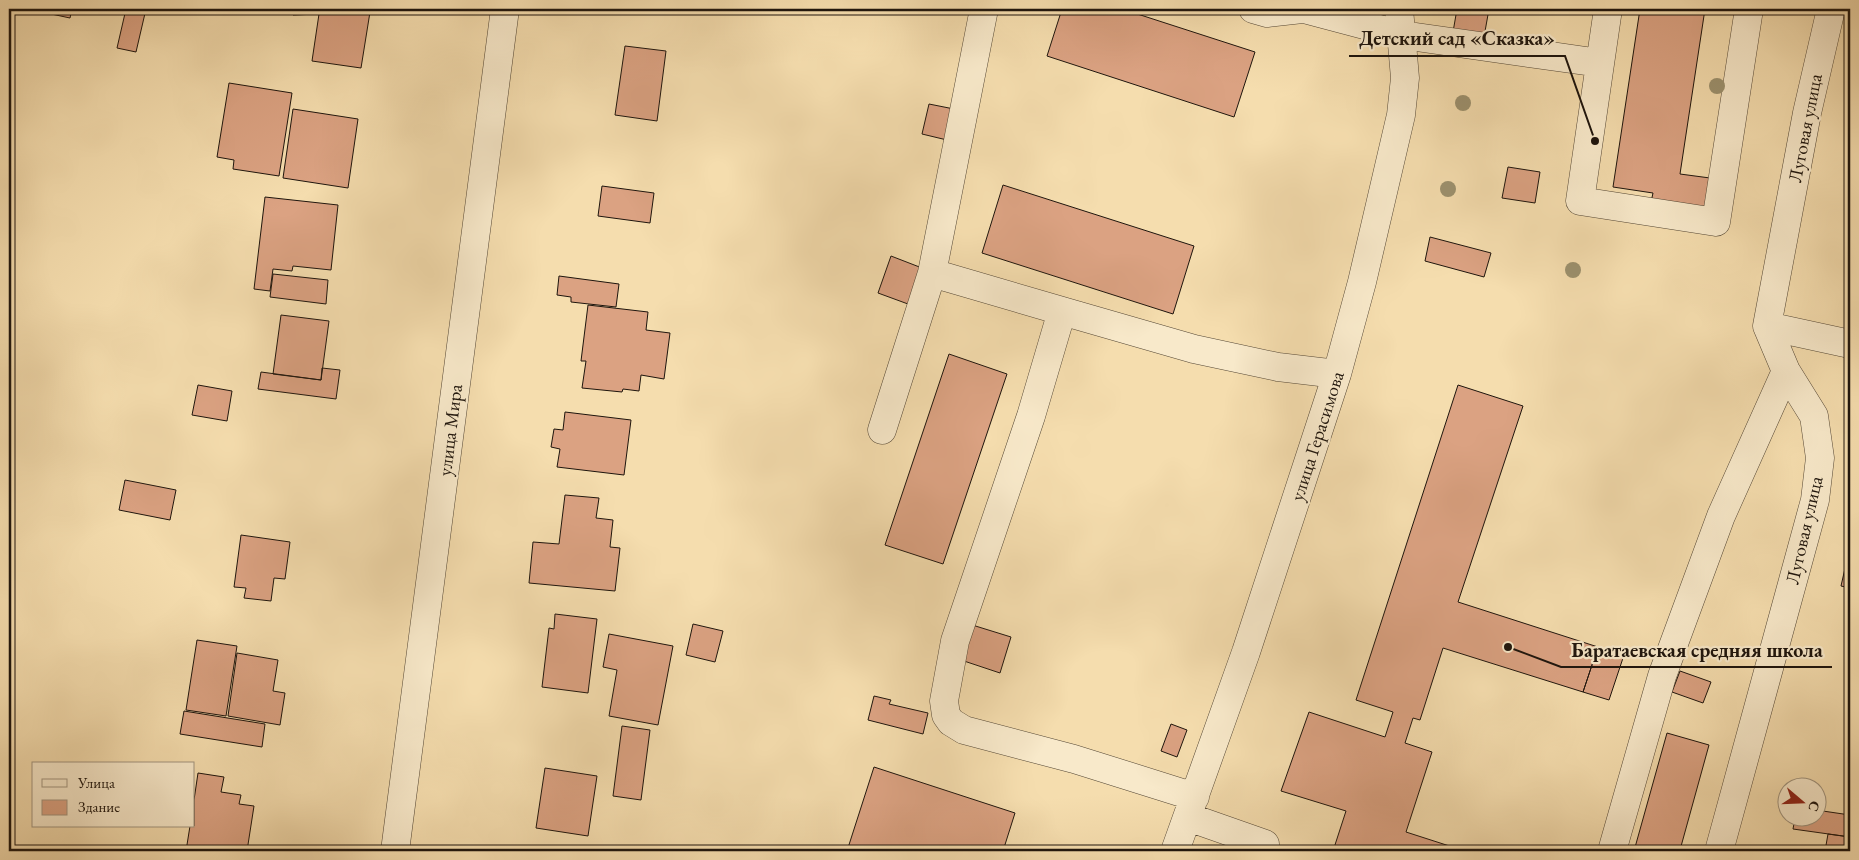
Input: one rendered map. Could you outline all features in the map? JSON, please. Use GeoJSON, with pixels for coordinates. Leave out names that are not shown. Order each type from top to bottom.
{"type":"FeatureCollection","features":[{"type":"Feature","properties":{"kind":"street","name":"улица Мира"},"geometry":{"type":"LineString","coordinates":[[395,851],[505,9]]}},
{"type":"Feature","properties":{"kind":"street"},"geometry":{"type":"LineString","coordinates":[[882,430],[932,273],[984,9]]}},
{"type":"Feature","properties":{"kind":"street"},"geometry":{"type":"LineString","coordinates":[[1253,9],[1267,13],[1303,9],[1400,22],[1600,63]]}},
{"type":"Feature","properties":{"kind":"street"},"geometry":{"type":"LineString","coordinates":[[1608,9],[1580,201],[1716,222],[1749,9]]}},
{"type":"Feature","properties":{"kind":"street","name":"Луговая улица"},"geometry":{"type":"LineString","coordinates":[[1719,851],[1814,500],[1820,458],[1814,416],[1786,371],[1767,326],[1807,113],[1831,9]]}},
{"type":"Feature","properties":{"kind":"street","name":"улица Герасимова"},"geometry":{"type":"LineString","coordinates":[[1175,851],[1246,652],[1337,374],[1362,282],[1401,115],[1405,78],[1400,22]]}},
{"type":"Feature","properties":{"kind":"street"},"geometry":{"type":"LineString","coordinates":[[932,273],[1194,349],[1278,367],[1337,374]]}},
{"type":"Feature","properties":{"kind":"street"},"geometry":{"type":"LineString","coordinates":[[1062,311],[1031,416],[954,642],[944,701],[946,715],[951,722],[964,730],[1074,759],[1191,807],[1265,844],[1262,851]]}},
{"type":"Feature","properties":{"kind":"street"},"geometry":{"type":"LineString","coordinates":[[1767,326],[1850,344]]}},
{"type":"Feature","properties":{"kind":"street"},"geometry":{"type":"LineString","coordinates":[[1612,851],[1669,659],[1720,516],[1786,371]]}},
{"type":"Feature","properties":{"kind":"building"},"geometry":{"type":"Polygon","coordinates":[[[28,9],[72,9],[70,18],[28,9]]]}},
{"type":"Feature","properties":{"kind":"building"},"geometry":{"type":"Polygon","coordinates":[[[126,9],[146,9],[136,52],[117,48],[126,9]]]}},
{"type":"Feature","properties":{"kind":"building"},"geometry":{"type":"Polygon","coordinates":[[[294,9],[376,9],[375,14],[370,12],[361,68],[312,61],[319,14],[293,15],[294,9]]]}},
{"type":"Feature","properties":{"kind":"building"},"geometry":{"type":"Polygon","coordinates":[[[1062,9],[1122,9],[1255,52],[1234,117],[1047,56],[1062,9]]]}},
{"type":"Feature","properties":{"kind":"building"},"geometry":{"type":"Polygon","coordinates":[[[1457,9],[1489,9],[1484,37],[1453,32],[1457,9]]]}},
{"type":"Feature","properties":{"kind":"building"},"geometry":{"type":"Polygon","coordinates":[[[1640,9],[1705,9],[1680,174],[1710,178],[1706,210],[1651,202],[1653,193],[1613,187],[1640,9]]]}},
{"type":"Feature","properties":{"kind":"building"},"geometry":{"type":"Polygon","coordinates":[[[625,46],[666,51],[657,121],[615,115],[625,46]]]}},
{"type":"Feature","properties":{"kind":"building"},"geometry":{"type":"Polygon","coordinates":[[[229,83],[292,93],[279,176],[233,169],[234,160],[217,157],[229,83]]]}},
{"type":"Feature","properties":{"kind":"building"},"geometry":{"type":"Polygon","coordinates":[[[929,104],[954,109],[947,140],[922,134],[929,104]]]}},
{"type":"Feature","properties":{"kind":"building"},"geometry":{"type":"Polygon","coordinates":[[[293,109],[358,119],[348,188],[283,178],[293,109]]]}},
{"type":"Feature","properties":{"kind":"building"},"geometry":{"type":"Polygon","coordinates":[[[1508,167],[1540,172],[1535,203],[1502,198],[1508,167]]]}},
{"type":"Feature","properties":{"kind":"building"},"geometry":{"type":"Polygon","coordinates":[[[1003,185],[1194,246],[1173,314],[982,253],[1003,185]]]}},
{"type":"Feature","properties":{"kind":"building"},"geometry":{"type":"Polygon","coordinates":[[[602,186],[654,193],[650,223],[598,216],[602,186]]]}},
{"type":"Feature","properties":{"kind":"building"},"geometry":{"type":"Polygon","coordinates":[[[265,197],[338,205],[331,270],[293,266],[292,271],[273,269],[270,291],[254,289],[265,197]]]}},
{"type":"Feature","properties":{"kind":"building"},"geometry":{"type":"Polygon","coordinates":[[[1430,237],[1491,253],[1484,277],[1425,261],[1430,237]]]}},
{"type":"Feature","properties":{"kind":"building"},"geometry":{"type":"Polygon","coordinates":[[[891,256],[922,268],[908,304],[878,293],[891,256]]]}},
{"type":"Feature","properties":{"kind":"building"},"geometry":{"type":"Polygon","coordinates":[[[273,274],[328,280],[326,304],[270,297],[273,274]]]}},
{"type":"Feature","properties":{"kind":"building"},"geometry":{"type":"Polygon","coordinates":[[[559,276],[619,284],[616,307],[571,302],[571,297],[557,295],[559,276]]]}},
{"type":"Feature","properties":{"kind":"building"},"geometry":{"type":"Polygon","coordinates":[[[588,305],[648,312],[646,330],[670,333],[664,379],[641,375],[639,391],[623,389],[622,392],[582,388],[586,361],[581,361],[588,305]]]}},
{"type":"Feature","properties":{"kind":"building"},"geometry":{"type":"Polygon","coordinates":[[[281,315],[329,321],[321,380],[273,374],[281,315]]]}},
{"type":"Feature","properties":{"kind":"building"},"geometry":{"type":"Polygon","coordinates":[[[949,354],[1007,374],[943,564],[885,545],[949,354]]]}},
{"type":"Feature","properties":{"kind":"building"},"geometry":{"type":"Polygon","coordinates":[[[322,368],[340,370],[336,399],[258,389],[261,372],[321,380],[322,368]]]}},
{"type":"Feature","properties":{"kind":"building"},"geometry":{"type":"Polygon","coordinates":[[[198,385],[232,391],[227,421],[192,415],[198,385]]]}},
{"type":"Feature","properties":{"kind":"building"},"geometry":{"type":"Polygon","coordinates":[[[1458,385],[1523,406],[1458,602],[1598,647],[1583,692],[1443,648],[1420,720],[1413,718],[1405,743],[1432,752],[1406,832],[1465,851],[1333,851],[1346,811],[1281,791],[1309,712],[1385,737],[1393,712],[1356,700],[1458,385]]]}},
{"type":"Feature","properties":{"kind":"building"},"geometry":{"type":"Polygon","coordinates":[[[565,412],[631,420],[624,475],[557,467],[560,449],[551,447],[554,429],[563,430],[565,412]]]}},
{"type":"Feature","properties":{"kind":"building"},"geometry":{"type":"Polygon","coordinates":[[[125,480],[176,490],[170,520],[119,510],[125,480]]]}},
{"type":"Feature","properties":{"kind":"building"},"geometry":{"type":"Polygon","coordinates":[[[565,495],[599,498],[596,518],[613,520],[610,547],[620,548],[615,591],[529,583],[533,542],[559,544],[565,495]]]}},
{"type":"Feature","properties":{"kind":"building"},"geometry":{"type":"Polygon","coordinates":[[[241,535],[290,542],[285,579],[274,578],[271,601],[244,598],[246,588],[234,587],[241,535]]]}},
{"type":"Feature","properties":{"kind":"building"},"geometry":{"type":"Polygon","coordinates":[[[1846,564],[1850,565],[1850,588],[1841,586],[1846,564]]]}},
{"type":"Feature","properties":{"kind":"building"},"geometry":{"type":"Polygon","coordinates":[[[555,614],[597,619],[588,693],[542,687],[549,628],[554,629],[555,614]]]}},
{"type":"Feature","properties":{"kind":"building"},"geometry":{"type":"Polygon","coordinates":[[[693,624],[723,631],[715,662],[686,655],[693,624]]]}},
{"type":"Feature","properties":{"kind":"building"},"geometry":{"type":"Polygon","coordinates":[[[969,624],[1011,637],[1000,673],[958,659],[969,624]]]}},
{"type":"Feature","properties":{"kind":"building"},"geometry":{"type":"Polygon","coordinates":[[[609,634],[673,646],[658,725],[609,716],[617,670],[603,667],[609,634]]]}},
{"type":"Feature","properties":{"kind":"building"},"geometry":{"type":"Polygon","coordinates":[[[197,640],[237,646],[226,716],[186,710],[197,640]]]}},
{"type":"Feature","properties":{"kind":"building"},"geometry":{"type":"Polygon","coordinates":[[[1598,647],[1624,655],[1609,700],[1583,692],[1598,647]]]}},
{"type":"Feature","properties":{"kind":"building"},"geometry":{"type":"Polygon","coordinates":[[[237,653],[278,660],[273,691],[285,693],[280,725],[228,716],[237,653]]]}},
{"type":"Feature","properties":{"kind":"building"},"geometry":{"type":"Polygon","coordinates":[[[1680,671],[1711,682],[1703,703],[1672,692],[1680,671]]]}},
{"type":"Feature","properties":{"kind":"building"},"geometry":{"type":"Polygon","coordinates":[[[874,696],[891,700],[889,704],[928,713],[923,734],[868,720],[874,696]]]}},
{"type":"Feature","properties":{"kind":"building"},"geometry":{"type":"Polygon","coordinates":[[[184,711],[265,724],[262,747],[180,734],[184,711]]]}},
{"type":"Feature","properties":{"kind":"building"},"geometry":{"type":"Polygon","coordinates":[[[1171,724],[1187,730],[1177,757],[1161,751],[1171,724]]]}},
{"type":"Feature","properties":{"kind":"building"},"geometry":{"type":"Polygon","coordinates":[[[622,726],[650,730],[641,800],[613,796],[622,726]]]}},
{"type":"Feature","properties":{"kind":"building"},"geometry":{"type":"Polygon","coordinates":[[[1667,733],[1709,745],[1680,850],[1667,846],[1666,851],[1634,851],[1667,733]]]}},
{"type":"Feature","properties":{"kind":"building"},"geometry":{"type":"Polygon","coordinates":[[[874,767],[1015,813],[1003,851],[847,851],[874,767]]]}},
{"type":"Feature","properties":{"kind":"building"},"geometry":{"type":"Polygon","coordinates":[[[545,768],[597,776],[588,836],[536,828],[545,768]]]}},
{"type":"Feature","properties":{"kind":"building"},"geometry":{"type":"Polygon","coordinates":[[[198,773],[224,777],[221,792],[241,795],[239,804],[254,806],[247,851],[186,851],[190,828],[195,828],[195,793],[198,773]]]}},
{"type":"Feature","properties":{"kind":"building"},"geometry":{"type":"Polygon","coordinates":[[[1826,811],[1850,815],[1850,837],[1793,829],[1826,828],[1826,811]]]}},
{"type":"Feature","properties":{"kind":"building"},"geometry":{"type":"Polygon","coordinates":[[[1828,834],[1850,837],[1850,851],[1825,851],[1828,834]]]}},
{"type":"Feature","properties":{"kind":"place","name":"Детский сад «Сказка»"},"geometry":{"type":"Point","coordinates":[1595,141]}},
{"type":"Feature","properties":{"kind":"place","name":"Баратаевская средняя школа"},"geometry":{"type":"Point","coordinates":[1508,647]}}]}
